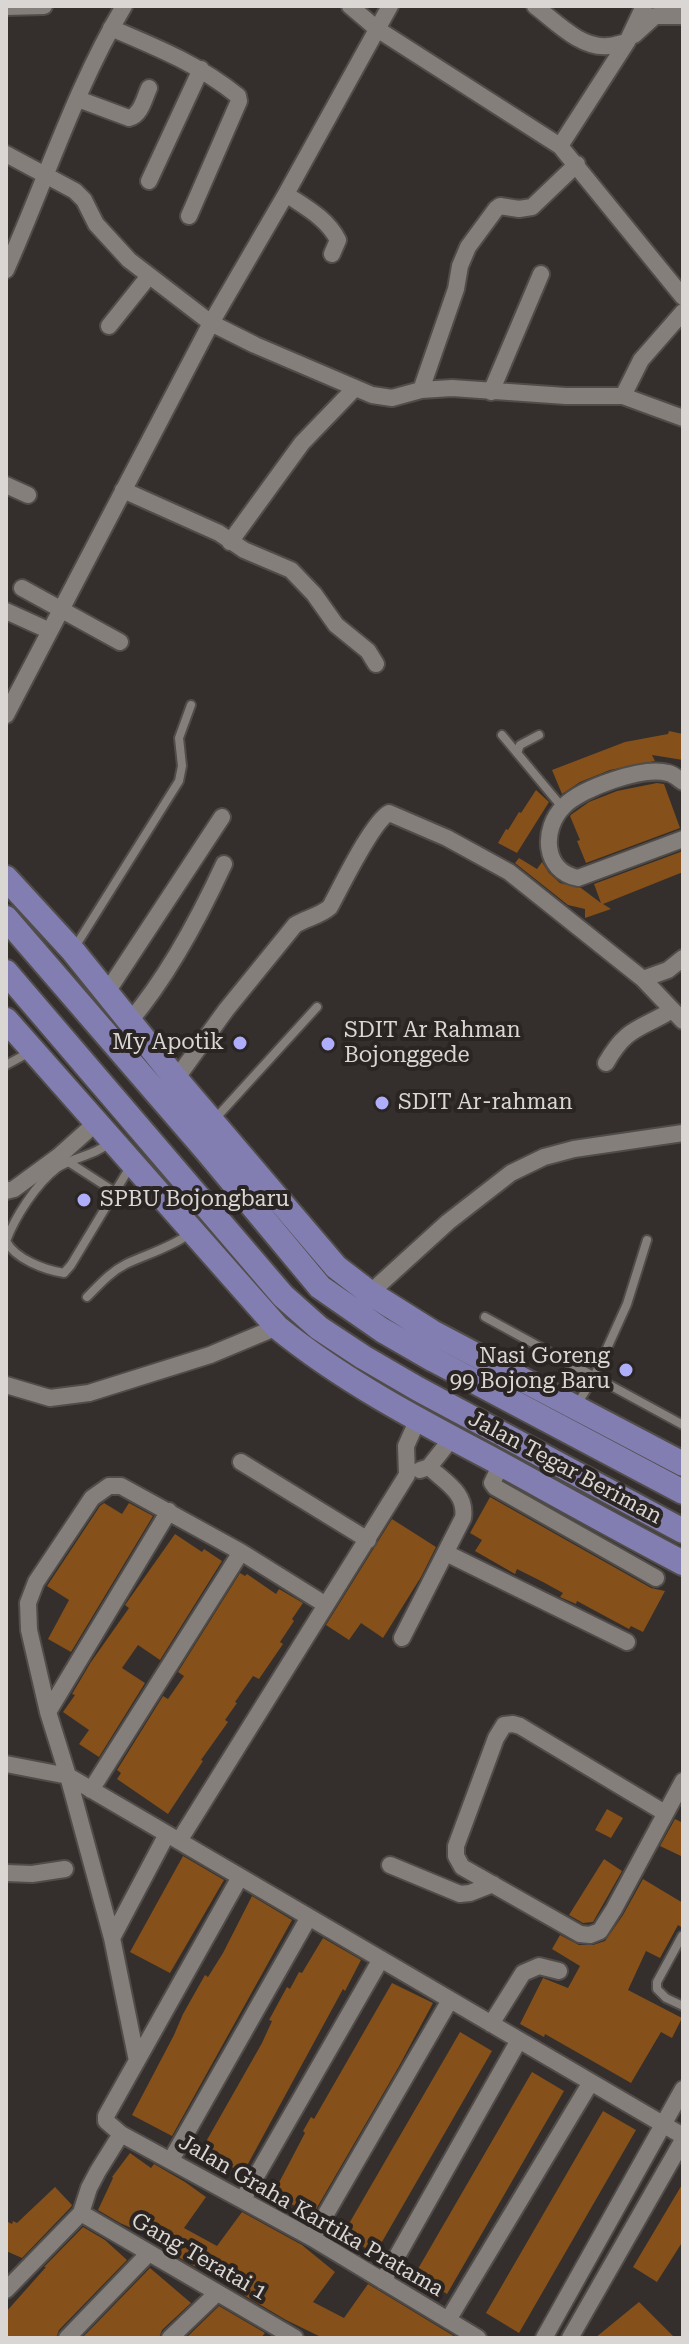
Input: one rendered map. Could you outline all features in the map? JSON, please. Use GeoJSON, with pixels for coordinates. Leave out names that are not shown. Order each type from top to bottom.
{"type":"FeatureCollection","features":[{"type":"Feature","properties":{"kind":"main road","name":"Jalan Tegar Beriman"},"geometry":{"type":"LineString","coordinates":[[6,878],[73,951],[176,1079],[320,1287],[371,1323],[434,1360],[683,1492]]}},
{"type":"Feature","properties":{"kind":"main road","name":"Jalan Tegar Beriman"},"geometry":{"type":"LineString","coordinates":[[6,918],[215,1135],[336,1267],[370,1293],[432,1332],[683,1464]]}},
{"type":"Feature","properties":{"kind":"main road","name":"Jalan Tegar Beriman"},"geometry":{"type":"LineString","coordinates":[[6,972],[283,1296],[319,1328],[418,1389],[683,1531]]}},
{"type":"Feature","properties":{"kind":"main road","name":"Jalan Tegar Beriman"},"geometry":{"type":"LineString","coordinates":[[6,1020],[277,1327],[308,1352],[349,1380],[452,1438],[603,1520],[680,1555]]}},
{"type":"Feature","properties":{"kind":"main road"},"geometry":{"type":"LineString","coordinates":[[159,1192],[179,1174]]}},
{"type":"Feature","properties":{"kind":"main road"},"geometry":{"type":"LineString","coordinates":[[418,1389],[434,1360]]}},
{"type":"Feature","properties":{"kind":"street"},"geometry":{"type":"LineString","coordinates":[[6,7],[44,6]]}},
{"type":"Feature","properties":{"kind":"street"},"geometry":{"type":"LineString","coordinates":[[6,270],[78,99],[124,6]]}},
{"type":"Feature","properties":{"kind":"street"},"geometry":{"type":"LineString","coordinates":[[350,6],[377,29],[560,146],[683,297]]}},
{"type":"Feature","properties":{"kind":"street"},"geometry":{"type":"LineString","coordinates":[[6,715],[211,323],[390,6]]}},
{"type":"Feature","properties":{"kind":"street"},"geometry":{"type":"LineString","coordinates":[[535,6],[565,30],[588,43],[605,47],[627,42],[655,16],[683,16]]}},
{"type":"Feature","properties":{"kind":"street"},"geometry":{"type":"LineString","coordinates":[[560,146],[627,42],[644,6]]}},
{"type":"Feature","properties":{"kind":"street"},"geometry":{"type":"LineString","coordinates":[[111,28],[201,69],[238,96],[239,101],[189,216]]}},
{"type":"Feature","properties":{"kind":"street"},"geometry":{"type":"LineString","coordinates":[[149,181],[201,69]]}},
{"type":"Feature","properties":{"kind":"street"},"geometry":{"type":"LineString","coordinates":[[78,99],[129,118],[138,113],[149,88]]}},
{"type":"Feature","properties":{"kind":"street"},"geometry":{"type":"LineString","coordinates":[[6,154],[75,191],[84,200],[96,224],[129,260],[211,323],[372,395],[392,398],[421,390],[452,388],[566,396],[623,396],[683,418]]}},
{"type":"Feature","properties":{"kind":"street"},"geometry":{"type":"LineString","coordinates":[[421,390],[468,247],[496,209],[500,206],[519,209],[532,207],[577,164]]}},
{"type":"Feature","properties":{"kind":"street"},"geometry":{"type":"LineString","coordinates":[[286,194],[333,229],[338,240],[332,254]]}},
{"type":"Feature","properties":{"kind":"street"},"geometry":{"type":"LineString","coordinates":[[491,392],[541,274]]}},
{"type":"Feature","properties":{"kind":"street"},"geometry":{"type":"LineString","coordinates":[[109,326],[149,276]]}},
{"type":"Feature","properties":{"kind":"street"},"geometry":{"type":"LineString","coordinates":[[623,396],[641,360],[683,312]]}},
{"type":"Feature","properties":{"kind":"street"},"geometry":{"type":"LineString","coordinates":[[230,542],[302,443],[355,388]]}},
{"type":"Feature","properties":{"kind":"street"},"geometry":{"type":"LineString","coordinates":[[6,485],[28,495]]}},
{"type":"Feature","properties":{"kind":"street"},"geometry":{"type":"LineString","coordinates":[[123,490],[219,533],[230,542],[291,570],[314,594],[336,625],[368,651],[376,664]]}},
{"type":"Feature","properties":{"kind":"street"},"geometry":{"type":"LineString","coordinates":[[22,588],[120,642]]}},
{"type":"Feature","properties":{"kind":"street"},"geometry":{"type":"LineString","coordinates":[[6,611],[50,631]]}},
{"type":"Feature","properties":{"kind":"street"},"geometry":{"type":"LineString","coordinates":[[683,785],[673,774],[635,773],[574,798],[562,807],[549,833],[549,846],[551,860],[559,870],[578,878],[683,839]]}},
{"type":"Feature","properties":{"kind":"street"},"geometry":{"type":"LineString","coordinates":[[176,1079],[226,1010],[295,925],[330,907],[367,841],[384,815],[389,813],[447,838],[509,872],[643,979],[678,1012],[640,1025],[615,1047],[606,1063]]}},
{"type":"Feature","properties":{"kind":"street"},"geometry":{"type":"LineString","coordinates":[[107,992],[222,817]]}},
{"type":"Feature","properties":{"kind":"street"},"geometry":{"type":"LineString","coordinates":[[130,1021],[147,1000],[201,915],[224,864]]}},
{"type":"Feature","properties":{"kind":"street"},"geometry":{"type":"LineString","coordinates":[[643,979],[668,970],[683,958]]}},
{"type":"Feature","properties":{"kind":"street"},"geometry":{"type":"LineString","coordinates":[[370,1293],[448,1222],[511,1173],[544,1157],[574,1149],[682,1130]]}},
{"type":"Feature","properties":{"kind":"street"},"geometry":{"type":"LineString","coordinates":[[6,1191],[14,1189],[59,1156],[105,1131]]}},
{"type":"Feature","properties":{"kind":"street"},"geometry":{"type":"LineString","coordinates":[[6,1385],[50,1398],[89,1393],[210,1355],[277,1327]]}},
{"type":"Feature","properties":{"kind":"street"},"geometry":{"type":"LineString","coordinates":[[112,1938],[407,1475],[406,1446],[418,1419]]}},
{"type":"Feature","properties":{"kind":"street"},"geometry":{"type":"LineString","coordinates":[[407,1475],[429,1467],[452,1438]]}},
{"type":"Feature","properties":{"kind":"street"},"geometry":{"type":"LineString","coordinates":[[241,1462],[368,1540]]}},
{"type":"Feature","properties":{"kind":"street"},"geometry":{"type":"LineString","coordinates":[[501,1464],[492,1483],[495,1487],[656,1578]]}},
{"type":"Feature","properties":{"kind":"street"},"geometry":{"type":"LineString","coordinates":[[402,1638],[463,1518],[465,1508],[461,1497],[429,1467]]}},
{"type":"Feature","properties":{"kind":"street"},"geometry":{"type":"LineString","coordinates":[[137,2061],[112,1938],[48,1712],[29,1630],[28,1603],[36,1582],[92,1498],[109,1486],[121,1486],[241,1552],[326,1605]]}},
{"type":"Feature","properties":{"kind":"street"},"geometry":{"type":"LineString","coordinates":[[48,1712],[169,1511]]}},
{"type":"Feature","properties":{"kind":"street"},"geometry":{"type":"LineString","coordinates":[[594,1543],[603,1520]]}},
{"type":"Feature","properties":{"kind":"street"},"geometry":{"type":"LineString","coordinates":[[91,1790],[241,1552]]}},
{"type":"Feature","properties":{"kind":"street"},"geometry":{"type":"LineString","coordinates":[[446,1553],[627,1642]]}},
{"type":"Feature","properties":{"kind":"street"},"geometry":{"type":"LineString","coordinates":[[665,1813],[520,1726],[504,1725],[496,1738],[456,1846],[456,1856],[462,1867],[580,1934],[590,1935],[600,1931],[614,1909],[683,1781]]}},
{"type":"Feature","properties":{"kind":"street"},"geometry":{"type":"LineString","coordinates":[[6,1764],[68,1776],[683,2138],[570,2338]]}},
{"type":"Feature","properties":{"kind":"street"},"geometry":{"type":"LineString","coordinates":[[390,1865],[460,1894],[493,1884]]}},
{"type":"Feature","properties":{"kind":"street"},"geometry":{"type":"LineString","coordinates":[[6,1873],[32,1874],[65,1869]]}},
{"type":"Feature","properties":{"kind":"street"},"geometry":{"type":"LineString","coordinates":[[6,2290],[14,2271],[81,2213],[93,2180],[121,2134],[108,2125],[106,2116],[240,1877]]}},
{"type":"Feature","properties":{"kind":"street"},"geometry":{"type":"LineString","coordinates":[[171,2160],[309,1917]]}},
{"type":"Feature","properties":{"kind":"street"},"geometry":{"type":"LineString","coordinates":[[243,2199],[381,1959]]}},
{"type":"Feature","properties":{"kind":"street"},"geometry":{"type":"LineString","coordinates":[[491,2024],[523,1973],[539,1966],[559,1971]]}},
{"type":"Feature","properties":{"kind":"street"},"geometry":{"type":"LineString","coordinates":[[312,2238],[450,2000]]}},
{"type":"Feature","properties":{"kind":"street"},"geometry":{"type":"LineString","coordinates":[[383,2281],[519,2040]]}},
{"type":"Feature","properties":{"kind":"street"},"geometry":{"type":"LineString","coordinates":[[456,2329],[591,2082]]}},
{"type":"Feature","properties":{"kind":"street"},"geometry":{"type":"LineString","coordinates":[[544,2338],[683,2089]]}},
{"type":"Feature","properties":{"kind":"street","name":"Jalan Graha Kartika Pratama"},"geometry":{"type":"LineString","coordinates":[[121,2134],[312,2238],[456,2329],[478,2338]]}},
{"type":"Feature","properties":{"kind":"street","name":"Gang Teratai 1"},"geometry":{"type":"LineString","coordinates":[[81,2213],[282,2335]]}},
{"type":"Feature","properties":{"kind":"street"},"geometry":{"type":"LineString","coordinates":[[67,2338],[149,2253]]}},
{"type":"Feature","properties":{"kind":"street"},"geometry":{"type":"LineString","coordinates":[[170,2338],[217,2293]]}},
{"type":"Feature","properties":{"kind":"lane"},"geometry":{"type":"LineString","coordinates":[[73,951],[179,781],[182,766],[179,738],[191,705]]}},
{"type":"Feature","properties":{"kind":"lane"},"geometry":{"type":"LineString","coordinates":[[502,735],[562,807]]}},
{"type":"Feature","properties":{"kind":"lane"},"geometry":{"type":"LineString","coordinates":[[517,753],[520,745],[539,735]]}},
{"type":"Feature","properties":{"kind":"lane"},"geometry":{"type":"LineString","coordinates":[[215,1135],[317,1007]]}},
{"type":"Feature","properties":{"kind":"lane"},"geometry":{"type":"LineString","coordinates":[[6,1065],[33,1051]]}},
{"type":"Feature","properties":{"kind":"lane"},"geometry":{"type":"LineString","coordinates":[[105,1131],[102,1149],[58,1168],[37,1189],[13,1223],[7,1245],[43,1267],[64,1273],[133,1163]]}},
{"type":"Feature","properties":{"kind":"lane"},"geometry":{"type":"LineString","coordinates":[[70,1163],[115,1192]]}},
{"type":"Feature","properties":{"kind":"lane"},"geometry":{"type":"LineString","coordinates":[[87,1297],[108,1275],[123,1265],[175,1244],[193,1231]]}},
{"type":"Feature","properties":{"kind":"lane"},"geometry":{"type":"LineString","coordinates":[[575,1407],[594,1377],[627,1304],[647,1240]]}},
{"type":"Feature","properties":{"kind":"lane"},"geometry":{"type":"LineString","coordinates":[[485,1317],[683,1425]]}},
{"type":"Feature","properties":{"kind":"lane"},"geometry":{"type":"LineString","coordinates":[[682,1936],[657,1982],[657,1989],[666,1998],[683,2006]]}},
{"type":"Feature","properties":{"kind":"building"},"geometry":{"type":"Polygon","coordinates":[[[669,731],[683,734],[683,760],[652,755],[655,761],[610,770],[580,782],[562,794],[552,770],[625,742],[668,734],[669,731]]]}},
{"type":"Feature","properties":{"kind":"building"},"geometry":{"type":"Polygon","coordinates":[[[664,784],[680,828],[586,863],[570,816],[589,802],[617,791],[664,784]]]}},
{"type":"Feature","properties":{"kind":"building"},"geometry":{"type":"Polygon","coordinates":[[[536,790],[549,802],[517,853],[498,843],[536,790]]]}},
{"type":"Feature","properties":{"kind":"building"},"geometry":{"type":"Polygon","coordinates":[[[683,851],[683,872],[603,904],[611,909],[585,918],[585,909],[568,905],[515,863],[519,858],[537,869],[542,862],[560,883],[581,888],[601,903],[594,884],[683,851]]]}},
{"type":"Feature","properties":{"kind":"building"},"geometry":{"type":"Polygon","coordinates":[[[490,1497],[651,1588],[665,1591],[643,1632],[631,1626],[629,1629],[577,1601],[576,1604],[560,1597],[563,1593],[543,1582],[517,1569],[515,1574],[475,1551],[482,1540],[470,1533],[490,1497]]]}},
{"type":"Feature","properties":{"kind":"building"},"geometry":{"type":"Polygon","coordinates":[[[104,1503],[122,1514],[129,1503],[153,1516],[71,1652],[48,1639],[69,1600],[47,1586],[104,1503]]]}},
{"type":"Feature","properties":{"kind":"building"},"geometry":{"type":"Polygon","coordinates":[[[392,1519],[436,1547],[383,1638],[361,1623],[349,1640],[326,1625],[392,1519]]]}},
{"type":"Feature","properties":{"kind":"building"},"geometry":{"type":"Polygon","coordinates":[[[175,1534],[222,1561],[160,1660],[138,1645],[122,1668],[145,1683],[99,1757],[79,1744],[89,1730],[63,1712],[91,1662],[129,1608],[125,1605],[175,1534]]]}},
{"type":"Feature","properties":{"kind":"building"},"geometry":{"type":"Polygon","coordinates":[[[240,1573],[247,1574],[276,1594],[279,1589],[303,1603],[280,1642],[283,1644],[259,1679],[253,1676],[235,1702],[225,1720],[228,1722],[168,1814],[117,1779],[121,1773],[117,1770],[163,1696],[168,1699],[184,1676],[178,1672],[240,1573]]]}},
{"type":"Feature","properties":{"kind":"building"},"geometry":{"type":"Polygon","coordinates":[[[607,1809],[623,1818],[611,1838],[595,1830],[607,1809]]]}},
{"type":"Feature","properties":{"kind":"building"},"geometry":{"type":"Polygon","coordinates":[[[675,1819],[683,1823],[683,1857],[660,1846],[675,1819]]]}},
{"type":"Feature","properties":{"kind":"building"},"geometry":{"type":"Polygon","coordinates":[[[183,1856],[224,1880],[170,1973],[130,1952],[183,1856]]]}},
{"type":"Feature","properties":{"kind":"building"},"geometry":{"type":"Polygon","coordinates":[[[604,1859],[622,1871],[593,1922],[583,1923],[569,1915],[604,1859]]]}},
{"type":"Feature","properties":{"kind":"building"},"geometry":{"type":"Polygon","coordinates":[[[643,1879],[683,1903],[683,1928],[678,1925],[660,1958],[646,1951],[628,1990],[682,2018],[672,2038],[661,2032],[631,2083],[545,2034],[544,2037],[520,2024],[543,1978],[568,1988],[580,1966],[552,1949],[560,1935],[579,1945],[605,1941],[643,1879]]]}},
{"type":"Feature","properties":{"kind":"building"},"geometry":{"type":"Polygon","coordinates":[[[252,1896],[292,1920],[172,2136],[132,2115],[183,2014],[205,1975],[208,1977],[223,1953],[252,1896]]]}},
{"type":"Feature","properties":{"kind":"building"},"geometry":{"type":"Polygon","coordinates":[[[323,1938],[361,1960],[243,2173],[219,2160],[216,2164],[199,2154],[262,2043],[272,2021],[269,2020],[287,1987],[290,1989],[299,1972],[302,1973],[323,1938]]]}},
{"type":"Feature","properties":{"kind":"building"},"geometry":{"type":"Polygon","coordinates":[[[392,1983],[433,2003],[308,2223],[291,2214],[295,2206],[273,2194],[305,2133],[303,2131],[311,2117],[314,2119],[392,1983]]]}},
{"type":"Feature","properties":{"kind":"building"},"geometry":{"type":"Polygon","coordinates":[[[460,2032],[492,2051],[375,2254],[343,2234],[460,2032]]]}},
{"type":"Feature","properties":{"kind":"building"},"geometry":{"type":"Polygon","coordinates":[[[532,2072],[564,2091],[447,2294],[415,2274],[532,2072]]]}},
{"type":"Feature","properties":{"kind":"building"},"geometry":{"type":"Polygon","coordinates":[[[603,2111],[636,2130],[519,2333],[486,2313],[603,2111]]]}},
{"type":"Feature","properties":{"kind":"building"},"geometry":{"type":"Polygon","coordinates":[[[130,2153],[151,2168],[154,2164],[206,2197],[184,2228],[217,2246],[242,2212],[302,2245],[335,2272],[313,2302],[344,2318],[368,2284],[457,2338],[323,2338],[286,2320],[232,2288],[226,2281],[150,2240],[152,2237],[98,2210],[112,2177],[130,2153]]]}},
{"type":"Feature","properties":{"kind":"building"},"geometry":{"type":"Polygon","coordinates":[[[683,2183],[683,2241],[657,2282],[633,2267],[683,2183]]]}},
{"type":"Feature","properties":{"kind":"building"},"geometry":{"type":"Polygon","coordinates":[[[55,2187],[71,2207],[22,2258],[6,2251],[6,2221],[17,2223],[55,2187]]]}},
{"type":"Feature","properties":{"kind":"building"},"geometry":{"type":"Polygon","coordinates":[[[83,2227],[105,2240],[127,2260],[59,2330],[56,2338],[6,2338],[6,2312],[83,2227]]]}},
{"type":"Feature","properties":{"kind":"building"},"geometry":{"type":"Polygon","coordinates":[[[150,2268],[191,2303],[162,2330],[159,2338],[82,2338],[150,2268]]]}},
{"type":"Feature","properties":{"kind":"building"},"geometry":{"type":"Polygon","coordinates":[[[639,2302],[675,2338],[595,2338],[639,2302]]]}},
{"type":"Feature","properties":{"kind":"building"},"geometry":{"type":"Polygon","coordinates":[[[219,2306],[265,2333],[261,2338],[186,2338],[219,2306]]]}},
{"type":"Feature","properties":{"kind":"place","name":"My Apotik"},"geometry":{"type":"Point","coordinates":[240,1043]}},
{"type":"Feature","properties":{"kind":"place","name":"SDIT Ar Rahman Bojonggede"},"geometry":{"type":"Point","coordinates":[328,1044]}},
{"type":"Feature","properties":{"kind":"place","name":"SDIT Ar-rahman"},"geometry":{"type":"Point","coordinates":[382,1103]}},
{"type":"Feature","properties":{"kind":"place","name":"SPBU Bojongbaru"},"geometry":{"type":"Point","coordinates":[84,1200]}},
{"type":"Feature","properties":{"kind":"place","name":"Nasi Goreng 99 Bojong Baru"},"geometry":{"type":"Point","coordinates":[626,1370]}}]}
